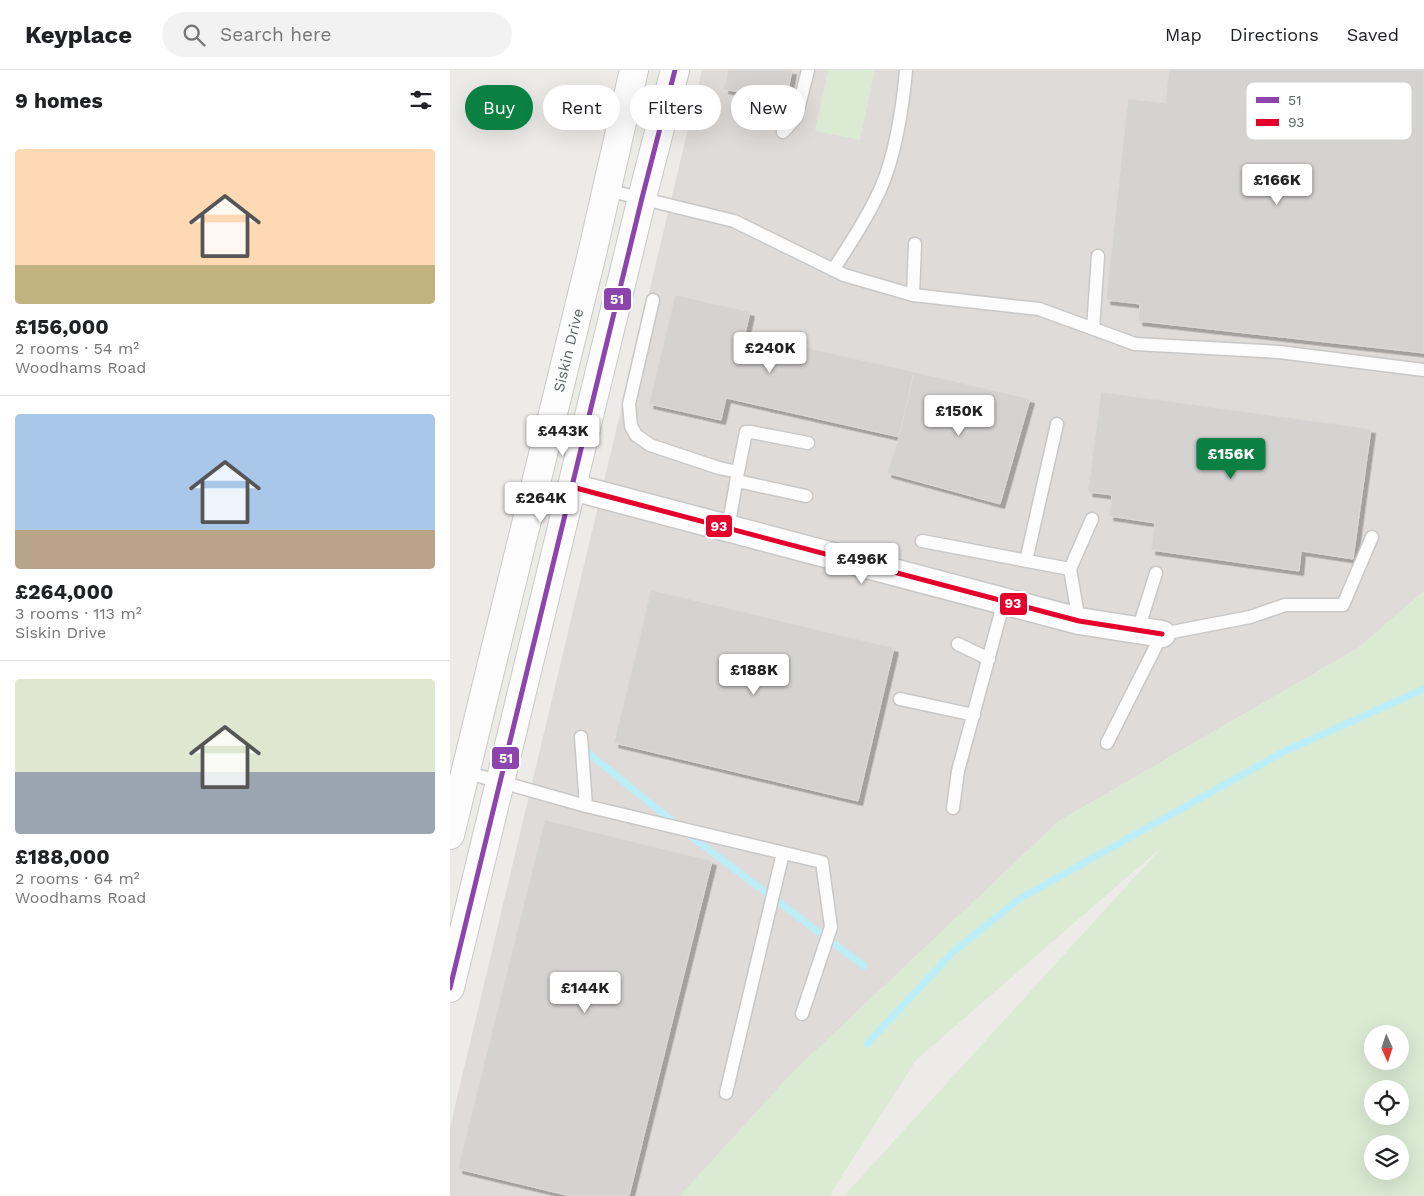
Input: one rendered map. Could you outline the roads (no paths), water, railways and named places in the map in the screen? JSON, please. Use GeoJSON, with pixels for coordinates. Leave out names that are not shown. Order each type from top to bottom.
{"type":"FeatureCollection","features":[{"type":"Feature","properties":{"kind":"street","name":"Siskin Drive"},"geometry":{"type":"LineString","coordinates":[[450,835],[607,190],[634,70]]}},
{"type":"Feature","properties":{"kind":"street"},"geometry":{"type":"LineString","coordinates":[[671,85],[675,70]]}},
{"type":"Feature","properties":{"kind":"street"},"geometry":{"type":"LineString","coordinates":[[450,988],[660,130]]}},
{"type":"Feature","properties":{"kind":"street"},"geometry":{"type":"LineString","coordinates":[[572,487],[1004,601],[1080,620],[1150,632]]}},
{"type":"Feature","properties":{"kind":"lane"},"geometry":{"type":"LineString","coordinates":[[783,132],[796,118],[808,70]]}},
{"type":"Feature","properties":{"kind":"lane"},"geometry":{"type":"LineString","coordinates":[[833,270],[862,224],[880,189],[896,139],[906,70]]}},
{"type":"Feature","properties":{"kind":"lane"},"geometry":{"type":"LineString","coordinates":[[607,190],[734,221],[844,276],[914,294],[1039,309],[1135,344],[1280,352],[1424,370]]}},
{"type":"Feature","properties":{"kind":"lane"},"geometry":{"type":"LineString","coordinates":[[914,294],[915,244]]}},
{"type":"Feature","properties":{"kind":"lane"},"geometry":{"type":"LineString","coordinates":[[1094,329],[1098,256]]}},
{"type":"Feature","properties":{"kind":"lane"},"geometry":{"type":"LineString","coordinates":[[653,300],[629,404],[630,426],[636,435],[650,445],[719,468],[738,477],[806,496]]}},
{"type":"Feature","properties":{"kind":"lane"},"geometry":{"type":"LineString","coordinates":[[1026,561],[1057,424]]}},
{"type":"Feature","properties":{"kind":"lane"},"geometry":{"type":"LineString","coordinates":[[728,528],[746,432],[808,443]]}},
{"type":"Feature","properties":{"kind":"lane"},"geometry":{"type":"LineString","coordinates":[[1080,620],[1070,569],[1092,519]]}},
{"type":"Feature","properties":{"kind":"lane"},"geometry":{"type":"LineString","coordinates":[[1150,632],[1250,617],[1285,605],[1343,605],[1372,537]]}},
{"type":"Feature","properties":{"kind":"lane"},"geometry":{"type":"LineString","coordinates":[[922,541],[1070,569]]}},
{"type":"Feature","properties":{"kind":"lane"},"geometry":{"type":"LineString","coordinates":[[1107,743],[1150,632],[1156,573]]}},
{"type":"Feature","properties":{"kind":"lane"},"geometry":{"type":"LineString","coordinates":[[953,808],[958,771],[1004,601]]}},
{"type":"Feature","properties":{"kind":"lane"},"geometry":{"type":"LineString","coordinates":[[958,644],[988,659]]}},
{"type":"Feature","properties":{"kind":"lane"},"geometry":{"type":"LineString","coordinates":[[900,698],[974,715]]}},
{"type":"Feature","properties":{"kind":"lane"},"geometry":{"type":"LineString","coordinates":[[580,737],[586,806]]}},
{"type":"Feature","properties":{"kind":"lane"},"geometry":{"type":"LineString","coordinates":[[465,772],[586,806],[822,862],[830,927],[802,1014]]}},
{"type":"Feature","properties":{"kind":"lane"},"geometry":{"type":"LineString","coordinates":[[726,1093],[783,853]]}},
{"type":"Feature","properties":{"kind":"waterway"},"geometry":{"type":"LineString","coordinates":[[867,1044],[952,953],[1019,899],[1285,751],[1424,689]]}},
{"type":"Feature","properties":{"kind":"waterway"},"geometry":{"type":"LineString","coordinates":[[588,753],[676,824]]}},
{"type":"Feature","properties":{"kind":"waterway"},"geometry":{"type":"LineString","coordinates":[[688,834],[864,966]]}}]}
